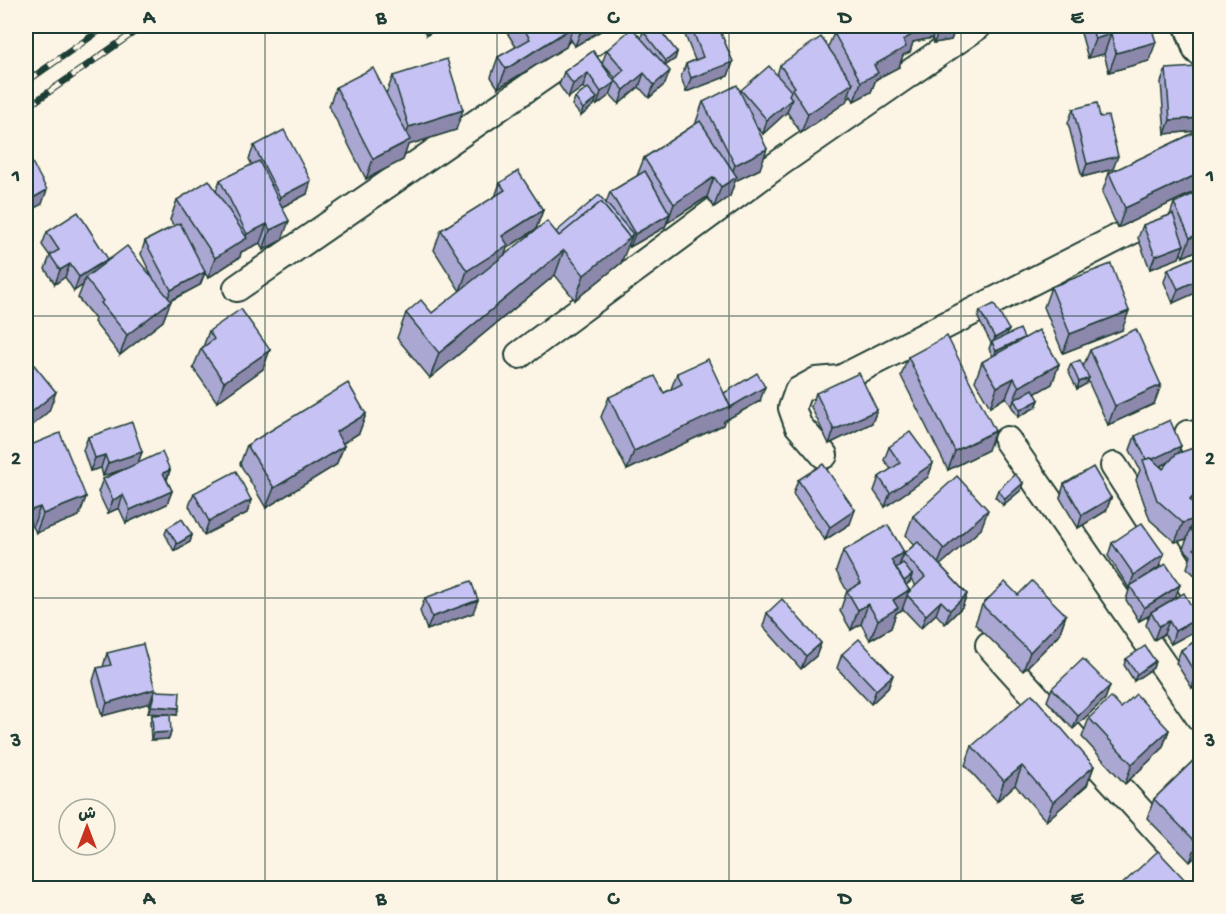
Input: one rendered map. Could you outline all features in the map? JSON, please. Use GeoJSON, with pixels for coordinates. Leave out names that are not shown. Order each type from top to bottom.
{"type":"FeatureCollection","features":[{"type":"Feature","properties":{"kind":"street"},"geometry":{"type":"LineString","coordinates":[[237,288],[616,26]]}},
{"type":"Feature","properties":{"kind":"street"},"geometry":{"type":"LineString","coordinates":[[519,356],[781,162],[978,26]]}},
{"type":"Feature","properties":{"kind":"street"},"geometry":{"type":"LineString","coordinates":[[1192,26],[1200,48]]}},
{"type":"Feature","properties":{"kind":"street"},"geometry":{"type":"LineString","coordinates":[[824,455],[798,425],[792,408],[798,391],[816,381],[840,379],[1200,196]]}},
{"type":"Feature","properties":{"kind":"street"},"geometry":{"type":"LineString","coordinates":[[1188,434],[1200,458]]}},
{"type":"Feature","properties":{"kind":"street"},"geometry":{"type":"LineString","coordinates":[[1007,440],[1200,718]]}},
{"type":"Feature","properties":{"kind":"street"},"geometry":{"type":"LineString","coordinates":[[1114,466],[1200,600]]}},
{"type":"Feature","properties":{"kind":"street"},"geometry":{"type":"LineString","coordinates":[[989,645],[1200,878]]}},
{"type":"Feature","properties":{"kind":"building"},"geometry":{"type":"Polygon","coordinates":[[[522,26],[573,27],[506,69],[498,57],[530,39],[522,26]]]}},
{"type":"Feature","properties":{"kind":"building"},"geometry":{"type":"Polygon","coordinates":[[[575,26],[592,26],[580,33],[575,26]]]}},
{"type":"Feature","properties":{"kind":"building"},"geometry":{"type":"Polygon","coordinates":[[[651,26],[657,26],[677,52],[666,61],[643,31],[651,26]]]}},
{"type":"Feature","properties":{"kind":"building"},"geometry":{"type":"Polygon","coordinates":[[[691,26],[718,26],[733,62],[691,78],[686,64],[703,57],[691,26]]]}},
{"type":"Feature","properties":{"kind":"building"},"geometry":{"type":"Polygon","coordinates":[[[847,26],[913,26],[917,32],[903,40],[906,47],[874,65],[878,73],[861,82],[834,33],[847,26]]]}},
{"type":"Feature","properties":{"kind":"building"},"geometry":{"type":"Polygon","coordinates":[[[914,26],[933,26],[915,29],[914,26]]]}},
{"type":"Feature","properties":{"kind":"building"},"geometry":{"type":"Polygon","coordinates":[[[937,26],[956,26],[956,27],[939,30],[937,26]]]}},
{"type":"Feature","properties":{"kind":"building"},"geometry":{"type":"Polygon","coordinates":[[[1091,26],[1151,26],[1156,42],[1116,53],[1111,34],[1095,39],[1091,26]]]}},
{"type":"Feature","properties":{"kind":"building"},"geometry":{"type":"Polygon","coordinates":[[[632,28],[670,71],[654,85],[644,73],[624,90],[614,79],[624,70],[607,50],[632,28]]]}},
{"type":"Feature","properties":{"kind":"building"},"geometry":{"type":"Polygon","coordinates":[[[821,37],[853,83],[808,114],[792,89],[795,87],[780,65],[821,37]]]}},
{"type":"Feature","properties":{"kind":"building"},"geometry":{"type":"Polygon","coordinates":[[[593,51],[615,82],[601,92],[588,73],[573,84],[564,72],[593,51]]]}},
{"type":"Feature","properties":{"kind":"building"},"geometry":{"type":"Polygon","coordinates":[[[447,59],[463,110],[409,127],[393,76],[447,59]]]}},
{"type":"Feature","properties":{"kind":"building"},"geometry":{"type":"Polygon","coordinates":[[[769,66],[791,91],[789,95],[792,99],[767,120],[741,90],[769,66]]]}},
{"type":"Feature","properties":{"kind":"building"},"geometry":{"type":"Polygon","coordinates":[[[1196,67],[1200,118],[1170,120],[1166,69],[1196,67]]]}},
{"type":"Feature","properties":{"kind":"building"},"geometry":{"type":"Polygon","coordinates":[[[373,68],[410,140],[373,159],[336,87],[373,68]]]}},
{"type":"Feature","properties":{"kind":"building"},"geometry":{"type":"Polygon","coordinates":[[[737,85],[767,149],[735,165],[703,102],[737,85]]]}},
{"type":"Feature","properties":{"kind":"building"},"geometry":{"type":"Polygon","coordinates":[[[588,88],[597,98],[583,109],[575,98],[588,88]]]}},
{"type":"Feature","properties":{"kind":"building"},"geometry":{"type":"Polygon","coordinates":[[[1097,103],[1100,117],[1108,116],[1118,156],[1087,164],[1073,109],[1097,103]]]}},
{"type":"Feature","properties":{"kind":"building"},"geometry":{"type":"Polygon","coordinates":[[[700,121],[737,177],[721,187],[714,177],[674,204],[644,158],[700,121]]]}},
{"type":"Feature","properties":{"kind":"building"},"geometry":{"type":"Polygon","coordinates":[[[284,130],[311,181],[280,197],[254,146],[284,130]]]}},
{"type":"Feature","properties":{"kind":"building"},"geometry":{"type":"Polygon","coordinates":[[[1200,130],[1200,173],[1125,208],[1109,173],[1200,130]]]}},
{"type":"Feature","properties":{"kind":"building"},"geometry":{"type":"Polygon","coordinates":[[[26,154],[47,190],[26,202],[26,154]]]}},
{"type":"Feature","properties":{"kind":"building"},"geometry":{"type":"Polygon","coordinates":[[[259,161],[289,221],[270,230],[267,224],[247,234],[220,180],[259,161]]]}},
{"type":"Feature","properties":{"kind":"building"},"geometry":{"type":"Polygon","coordinates":[[[518,171],[543,210],[502,236],[508,245],[467,271],[441,230],[505,190],[500,183],[518,171]]]}},
{"type":"Feature","properties":{"kind":"building"},"geometry":{"type":"Polygon","coordinates":[[[645,171],[670,214],[635,234],[610,192],[645,171]]]}},
{"type":"Feature","properties":{"kind":"building"},"geometry":{"type":"Polygon","coordinates":[[[209,180],[247,238],[215,258],[177,200],[209,180]]]}},
{"type":"Feature","properties":{"kind":"building"},"geometry":{"type":"Polygon","coordinates":[[[1200,191],[1200,233],[1190,238],[1174,203],[1200,191]]]}},
{"type":"Feature","properties":{"kind":"building"},"geometry":{"type":"Polygon","coordinates":[[[599,195],[633,234],[629,237],[601,202],[559,236],[556,232],[599,195]]]}},
{"type":"Feature","properties":{"kind":"building"},"geometry":{"type":"Polygon","coordinates":[[[601,202],[630,238],[584,275],[564,250],[439,353],[406,313],[421,300],[432,313],[547,221],[559,236],[601,202]]]}},
{"type":"Feature","properties":{"kind":"building"},"geometry":{"type":"Polygon","coordinates":[[[78,212],[108,259],[79,277],[70,264],[60,270],[50,255],[59,250],[47,232],[78,212]]]}},
{"type":"Feature","properties":{"kind":"building"},"geometry":{"type":"Polygon","coordinates":[[[1173,214],[1184,245],[1155,256],[1143,225],[1173,214]]]}},
{"type":"Feature","properties":{"kind":"building"},"geometry":{"type":"Polygon","coordinates":[[[180,223],[205,272],[171,290],[145,241],[180,223]]]}},
{"type":"Feature","properties":{"kind":"building"},"geometry":{"type":"Polygon","coordinates":[[[127,246],[171,301],[127,335],[101,303],[103,301],[85,278],[127,246]]]}},
{"type":"Feature","properties":{"kind":"building"},"geometry":{"type":"Polygon","coordinates":[[[1200,255],[1200,279],[1178,289],[1168,269],[1200,255]]]}},
{"type":"Feature","properties":{"kind":"building"},"geometry":{"type":"Polygon","coordinates":[[[1111,264],[1129,311],[1070,334],[1051,287],[1111,264]]]}},
{"type":"Feature","properties":{"kind":"building"},"geometry":{"type":"Polygon","coordinates":[[[994,304],[1009,330],[995,338],[980,311],[994,304]]]}},
{"type":"Feature","properties":{"kind":"building"},"geometry":{"type":"Polygon","coordinates":[[[241,309],[270,350],[224,382],[201,349],[214,339],[209,331],[241,309]]]}},
{"type":"Feature","properties":{"kind":"building"},"geometry":{"type":"Polygon","coordinates":[[[1020,329],[1024,338],[996,351],[992,342],[1020,329]]]}},
{"type":"Feature","properties":{"kind":"building"},"geometry":{"type":"Polygon","coordinates":[[[1136,329],[1161,385],[1115,406],[1090,350],[1136,329]]]}},
{"type":"Feature","properties":{"kind":"building"},"geometry":{"type":"Polygon","coordinates":[[[1039,330],[1059,364],[1019,387],[1014,378],[997,387],[982,362],[1039,330]]]}},
{"type":"Feature","properties":{"kind":"building"},"geometry":{"type":"Polygon","coordinates":[[[947,336],[995,431],[955,451],[908,357],[947,336]]]}},
{"type":"Feature","properties":{"kind":"building"},"geometry":{"type":"Polygon","coordinates":[[[26,355],[56,392],[26,417],[26,355]]]}},
{"type":"Feature","properties":{"kind":"building"},"geometry":{"type":"Polygon","coordinates":[[[708,359],[730,406],[634,451],[609,397],[655,376],[664,393],[682,384],[677,373],[708,359]]]}},
{"type":"Feature","properties":{"kind":"building"},"geometry":{"type":"Polygon","coordinates":[[[1080,360],[1089,378],[1079,382],[1071,364],[1080,360]]]}},
{"type":"Feature","properties":{"kind":"building"},"geometry":{"type":"Polygon","coordinates":[[[757,373],[765,387],[729,408],[724,393],[757,373]]]}},
{"type":"Feature","properties":{"kind":"building"},"geometry":{"type":"Polygon","coordinates":[[[859,373],[877,410],[834,430],[816,393],[859,373]]]}},
{"type":"Feature","properties":{"kind":"building"},"geometry":{"type":"Polygon","coordinates":[[[348,383],[366,414],[336,432],[344,446],[274,488],[247,445],[348,383]]]}},
{"type":"Feature","properties":{"kind":"building"},"geometry":{"type":"Polygon","coordinates":[[[1033,389],[1039,400],[1020,410],[1014,400],[1033,389]]]}},
{"type":"Feature","properties":{"kind":"building"},"geometry":{"type":"Polygon","coordinates":[[[1170,420],[1181,446],[1153,459],[1146,459],[1135,436],[1170,420]]]}},
{"type":"Feature","properties":{"kind":"building"},"geometry":{"type":"Polygon","coordinates":[[[132,422],[142,452],[108,463],[105,455],[95,458],[88,437],[132,422]]]}},
{"type":"Feature","properties":{"kind":"building"},"geometry":{"type":"Polygon","coordinates":[[[910,432],[933,463],[890,493],[879,477],[900,463],[889,447],[910,432]]]}},
{"type":"Feature","properties":{"kind":"building"},"geometry":{"type":"Polygon","coordinates":[[[60,433],[86,497],[43,514],[40,507],[26,512],[26,447],[60,433]]]}},
{"type":"Feature","properties":{"kind":"building"},"geometry":{"type":"Polygon","coordinates":[[[1199,446],[1200,488],[1190,500],[1200,510],[1200,517],[1183,523],[1157,500],[1143,460],[1151,458],[1163,469],[1176,454],[1199,446]]]}},
{"type":"Feature","properties":{"kind":"building"},"geometry":{"type":"Polygon","coordinates":[[[162,452],[170,470],[163,473],[172,491],[130,510],[123,495],[113,500],[103,479],[162,452]]]}},
{"type":"Feature","properties":{"kind":"building"},"geometry":{"type":"Polygon","coordinates":[[[823,464],[855,510],[830,527],[798,480],[823,464]]]}},
{"type":"Feature","properties":{"kind":"building"},"geometry":{"type":"Polygon","coordinates":[[[1093,467],[1111,498],[1082,515],[1064,484],[1093,467]]]}},
{"type":"Feature","properties":{"kind":"building"},"geometry":{"type":"Polygon","coordinates":[[[236,471],[251,500],[209,521],[194,493],[236,471]]]}},
{"type":"Feature","properties":{"kind":"building"},"geometry":{"type":"Polygon","coordinates":[[[1015,474],[1023,483],[1005,499],[998,490],[1015,474]]]}},
{"type":"Feature","properties":{"kind":"building"},"geometry":{"type":"Polygon","coordinates":[[[957,476],[988,510],[944,549],[913,516],[957,476]]]}},
{"type":"Feature","properties":{"kind":"building"},"geometry":{"type":"Polygon","coordinates":[[[26,512],[31,524],[26,526],[26,512]]]}},
{"type":"Feature","properties":{"kind":"building"},"geometry":{"type":"Polygon","coordinates":[[[1200,517],[1200,538],[1190,529],[1200,517]]]}},
{"type":"Feature","properties":{"kind":"building"},"geometry":{"type":"Polygon","coordinates":[[[182,519],[192,535],[177,544],[167,528],[182,519]]]}},
{"type":"Feature","properties":{"kind":"building"},"geometry":{"type":"Polygon","coordinates":[[[1142,523],[1164,554],[1134,575],[1112,543],[1142,523]]]}},
{"type":"Feature","properties":{"kind":"building"},"geometry":{"type":"Polygon","coordinates":[[[888,525],[904,552],[891,560],[909,590],[893,600],[898,608],[878,620],[868,604],[858,610],[847,591],[861,583],[843,551],[888,525]]]}},
{"type":"Feature","properties":{"kind":"building"},"geometry":{"type":"Polygon","coordinates":[[[1200,541],[1200,554],[1194,549],[1200,541]]]}},
{"type":"Feature","properties":{"kind":"building"},"geometry":{"type":"Polygon","coordinates":[[[918,542],[967,594],[950,610],[941,601],[926,615],[907,595],[925,577],[904,554],[918,542]]]}},
{"type":"Feature","properties":{"kind":"building"},"geometry":{"type":"Polygon","coordinates":[[[903,563],[912,575],[904,581],[896,568],[903,563]]]}},
{"type":"Feature","properties":{"kind":"building"},"geometry":{"type":"Polygon","coordinates":[[[1166,564],[1180,585],[1144,608],[1130,586],[1166,564]]]}},
{"type":"Feature","properties":{"kind":"building"},"geometry":{"type":"Polygon","coordinates":[[[471,581],[478,600],[432,617],[425,598],[471,581]]]}},
{"type":"Feature","properties":{"kind":"building"},"geometry":{"type":"Polygon","coordinates":[[[1032,581],[1066,615],[1030,652],[982,605],[1005,582],[1018,595],[1032,581]]]}},
{"type":"Feature","properties":{"kind":"building"},"geometry":{"type":"Polygon","coordinates":[[[1184,593],[1198,618],[1175,631],[1169,621],[1159,626],[1151,612],[1184,593]]]}},
{"type":"Feature","properties":{"kind":"building"},"geometry":{"type":"Polygon","coordinates":[[[782,599],[821,643],[806,656],[767,613],[782,599]]]}},
{"type":"Feature","properties":{"kind":"building"},"geometry":{"type":"Polygon","coordinates":[[[1200,638],[1200,672],[1196,675],[1181,650],[1200,638]]]}},
{"type":"Feature","properties":{"kind":"building"},"geometry":{"type":"Polygon","coordinates":[[[859,639],[893,675],[876,690],[842,654],[859,639]]]}},
{"type":"Feature","properties":{"kind":"building"},"geometry":{"type":"Polygon","coordinates":[[[143,644],[155,689],[107,703],[97,668],[111,665],[107,653],[143,644]]]}},
{"type":"Feature","properties":{"kind":"building"},"geometry":{"type":"Polygon","coordinates":[[[1145,646],[1155,661],[1137,674],[1126,659],[1145,646]]]}},
{"type":"Feature","properties":{"kind":"building"},"geometry":{"type":"Polygon","coordinates":[[[1083,659],[1110,686],[1078,716],[1052,688],[1083,659]]]}},
{"type":"Feature","properties":{"kind":"building"},"geometry":{"type":"Polygon","coordinates":[[[155,691],[180,692],[179,708],[151,706],[155,691]]]}},
{"type":"Feature","properties":{"kind":"building"},"geometry":{"type":"Polygon","coordinates":[[[1032,694],[1094,766],[1053,802],[1022,766],[1004,781],[972,746],[1032,694]]]}},
{"type":"Feature","properties":{"kind":"building"},"geometry":{"type":"Polygon","coordinates":[[[1136,694],[1169,730],[1132,764],[1089,718],[1111,697],[1121,708],[1136,694]]]}},
{"type":"Feature","properties":{"kind":"building"},"geometry":{"type":"Polygon","coordinates":[[[170,714],[171,732],[153,733],[152,715],[170,714]]]}},
{"type":"Feature","properties":{"kind":"building"},"geometry":{"type":"Polygon","coordinates":[[[1200,754],[1200,840],[1197,843],[1154,799],[1200,754]]]}},
{"type":"Feature","properties":{"kind":"building"},"geometry":{"type":"Polygon","coordinates":[[[1158,851],[1189,884],[1183,888],[1118,888],[1158,851]]]}},
{"type":"Feature","properties":{"kind":"railway"},"geometry":{"type":"LineString","coordinates":[[26,82],[106,26]]}},
{"type":"Feature","properties":{"kind":"railway"},"geometry":{"type":"LineString","coordinates":[[26,108],[143,26]]}}]}
